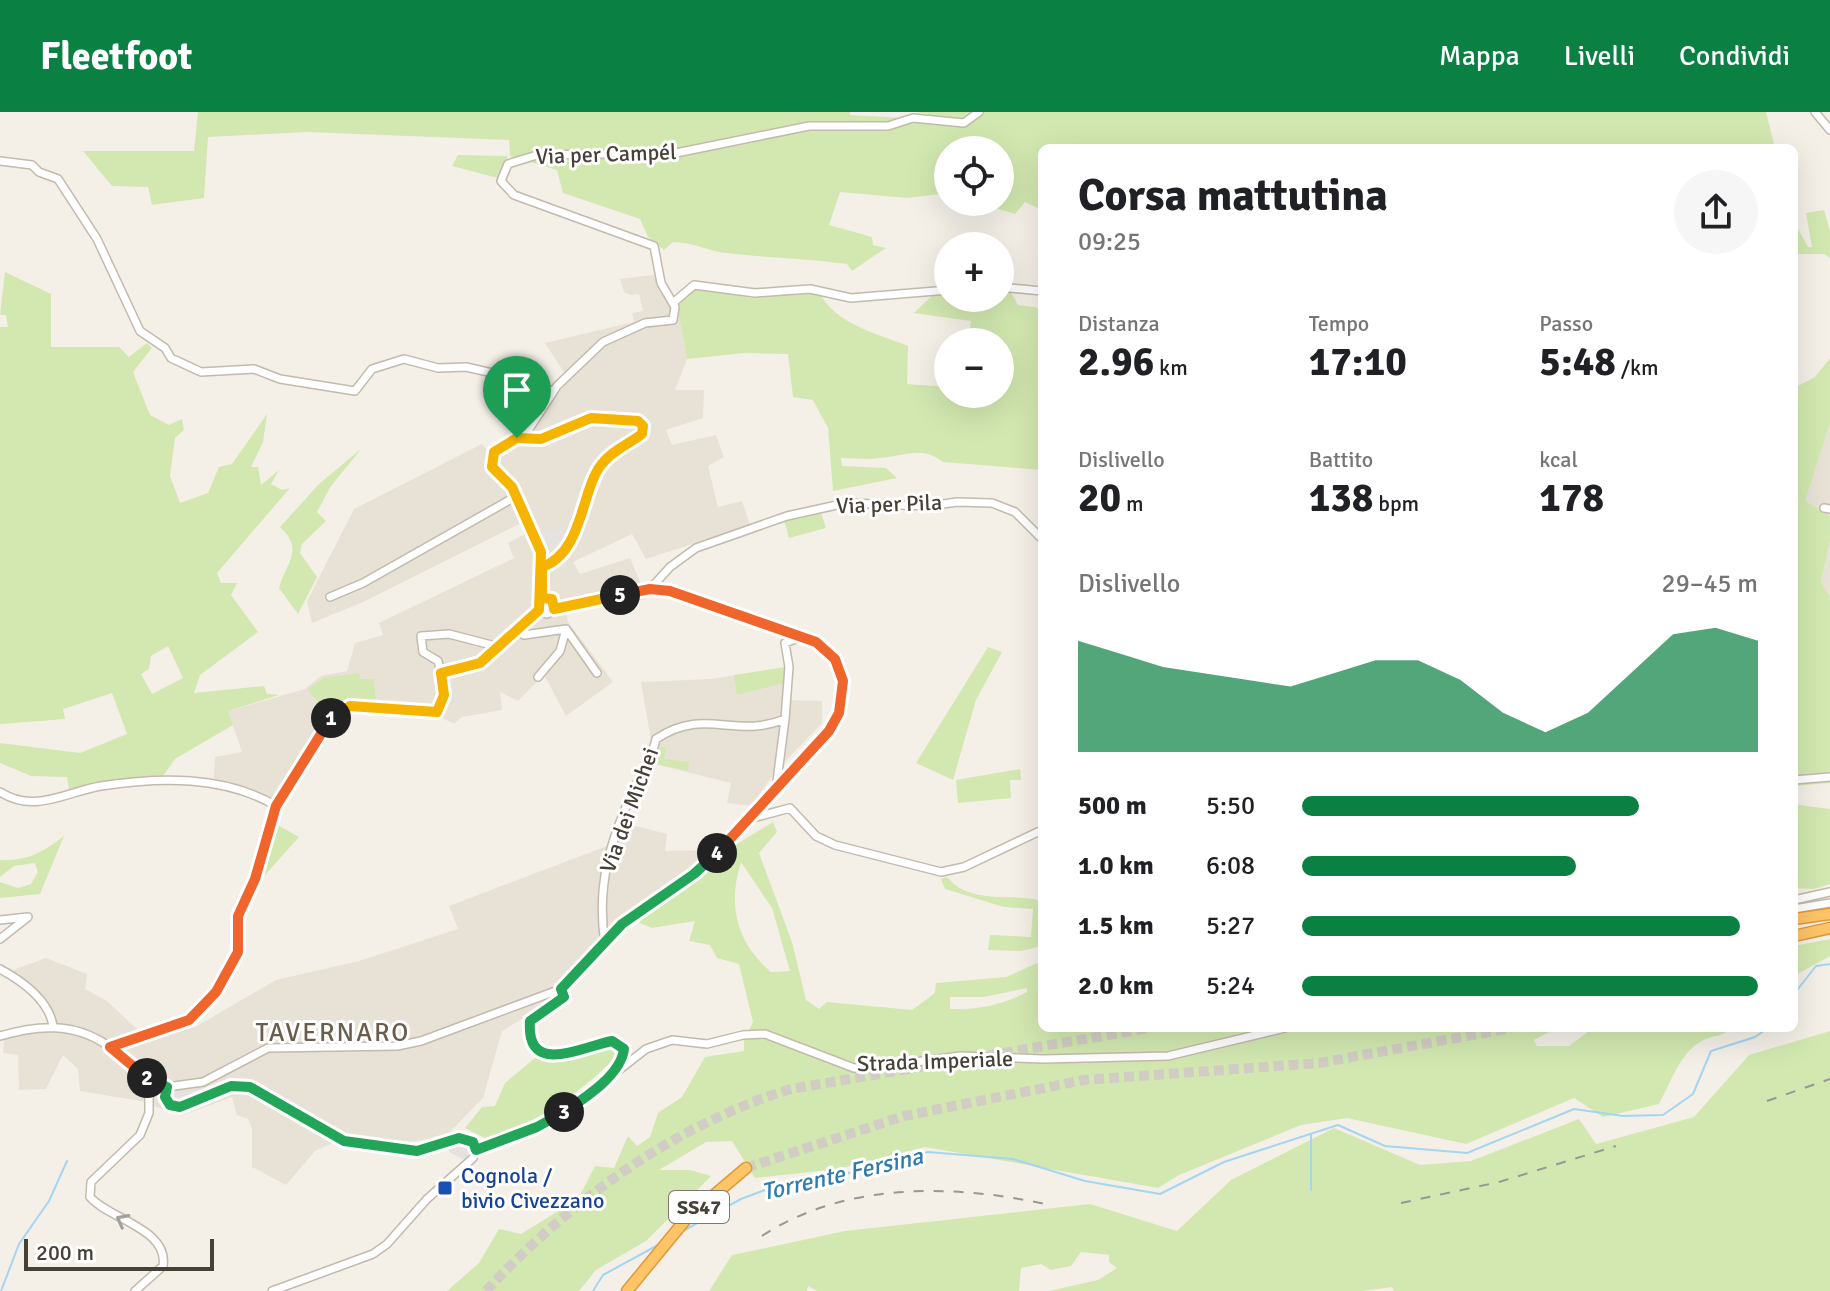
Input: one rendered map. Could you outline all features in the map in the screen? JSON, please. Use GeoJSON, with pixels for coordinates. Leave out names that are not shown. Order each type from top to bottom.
{"type":"FeatureCollection","features":[{"type":"Feature","properties":{"kind":"highway"},"geometry":{"type":"LineString","coordinates":[[1798,918],[1830,914]]}},
{"type":"Feature","properties":{"kind":"highway"},"geometry":{"type":"LineString","coordinates":[[1798,935],[1830,928]]}},
{"type":"Feature","properties":{"kind":"highway","name":"SS47"},"geometry":{"type":"LineString","coordinates":[[627,1291],[687,1218],[746,1168]]}},
{"type":"Feature","properties":{"kind":"street","name":"Via per Campél"},"geometry":{"type":"LineString","coordinates":[[673,303],[661,283],[654,246],[514,195],[502,184],[504,168],[518,158],[537,155],[667,154],[809,126],[888,126],[913,118],[964,123],[979,112]]}},
{"type":"Feature","properties":{"kind":"street"},"geometry":{"type":"LineString","coordinates":[[1815,112],[1830,130]]}},
{"type":"Feature","properties":{"kind":"street"},"geometry":{"type":"LineString","coordinates":[[0,161],[32,165],[39,172],[58,179],[97,239],[140,331],[165,348],[171,358],[188,367],[201,372],[226,373],[254,369],[280,379],[355,391],[372,369],[404,359],[438,368],[466,367],[541,384],[552,392]]}},
{"type":"Feature","properties":{"kind":"street"},"geometry":{"type":"LineString","coordinates":[[441,673],[472,667],[486,658],[539,610],[542,598],[541,552],[512,487],[494,471],[491,460],[498,448],[532,425],[552,392],[609,338],[650,322],[673,320],[673,303],[694,285],[755,293],[810,289],[851,298],[934,291]]}},
{"type":"Feature","properties":{"kind":"street"},"geometry":{"type":"LineString","coordinates":[[1014,288],[1038,291]]}},
{"type":"Feature","properties":{"kind":"street"},"geometry":{"type":"LineString","coordinates":[[517,438],[541,439],[591,418],[638,421],[643,426],[642,434],[599,467],[578,527],[553,563],[542,567]]}},
{"type":"Feature","properties":{"kind":"street"},"geometry":{"type":"LineString","coordinates":[[330,597],[363,583],[515,497]]}},
{"type":"Feature","properties":{"kind":"street","name":"Via per Pila"},"geometry":{"type":"LineString","coordinates":[[650,589],[670,567],[696,548],[787,516],[846,503],[929,506],[957,502],[992,503],[1015,512],[1038,535]]}},
{"type":"Feature","properties":{"kind":"street"},"geometry":{"type":"LineString","coordinates":[[0,1036],[53,1026],[86,1035],[110,1047],[149,1079],[167,1087],[203,1082],[268,1048],[397,1046],[421,1041],[561,989],[622,924],[694,874],[747,820],[829,731],[843,700],[843,681],[835,659],[816,642],[670,591],[650,589],[554,609],[547,614],[539,610]]}},
{"type":"Feature","properties":{"kind":"street"},"geometry":{"type":"LineString","coordinates":[[542,598],[552,599],[554,609]]}},
{"type":"Feature","properties":{"kind":"street"},"geometry":{"type":"LineString","coordinates":[[518,631],[524,635],[566,629]]}},
{"type":"Feature","properties":{"kind":"street"},"geometry":{"type":"LineString","coordinates":[[566,629],[597,673]]}},
{"type":"Feature","properties":{"kind":"street"},"geometry":{"type":"LineString","coordinates":[[538,677],[560,651],[566,629]]}},
{"type":"Feature","properties":{"kind":"street"},"geometry":{"type":"LineString","coordinates":[[110,1047],[189,1020],[216,992],[238,952],[238,916],[255,879],[276,806],[331,718],[350,706],[437,712],[444,695],[441,673],[438,661],[423,652],[421,639],[425,635],[449,634],[499,647]]}},
{"type":"Feature","properties":{"kind":"street"},"geometry":{"type":"LineString","coordinates":[[776,789],[789,679],[785,643],[803,636]]}},
{"type":"Feature","properties":{"kind":"street","name":"Via dei Michei"},"geometry":{"type":"LineString","coordinates":[[605,943],[603,870],[627,804],[653,755],[656,739],[673,728],[691,722],[758,728],[785,719]]}},
{"type":"Feature","properties":{"kind":"street"},"geometry":{"type":"LineString","coordinates":[[1798,780],[1830,777]]}},
{"type":"Feature","properties":{"kind":"street"},"geometry":{"type":"LineString","coordinates":[[0,792],[19,801],[47,802],[106,785],[149,780],[193,781],[242,788],[276,806]]}},
{"type":"Feature","properties":{"kind":"street"},"geometry":{"type":"LineString","coordinates":[[747,820],[790,808],[809,831],[835,845],[941,872],[979,861],[1038,832]]}},
{"type":"Feature","properties":{"kind":"street"},"geometry":{"type":"LineString","coordinates":[[1798,899],[1830,892]]}},
{"type":"Feature","properties":{"kind":"street"},"geometry":{"type":"LineString","coordinates":[[1798,908],[1830,903]]}},
{"type":"Feature","properties":{"kind":"street"},"geometry":{"type":"LineString","coordinates":[[0,920],[28,917],[0,939]]}},
{"type":"Feature","properties":{"kind":"street"},"geometry":{"type":"LineString","coordinates":[[0,969],[19,980],[40,1000],[51,1014],[53,1026]]}},
{"type":"Feature","properties":{"kind":"street"},"geometry":{"type":"LineString","coordinates":[[561,989],[564,997],[530,1021],[529,1035],[535,1048],[545,1055],[560,1055],[612,1041],[620,1043],[624,1049],[621,1061],[599,1087]]}},
{"type":"Feature","properties":{"kind":"street","name":"Strada Imperiale"},"geometry":{"type":"LineString","coordinates":[[476,1150],[549,1121],[599,1087],[646,1049],[672,1040],[707,1044],[743,1035],[765,1034],[854,1068],[960,1056],[1090,1059],[1168,1056],[1200,1051],[1270,1032]]}},
{"type":"Feature","properties":{"kind":"street"},"geometry":{"type":"LineString","coordinates":[[135,1291],[163,1266],[160,1246],[149,1234],[99,1207],[90,1197],[91,1182],[140,1135],[149,1113],[149,1079]]}},
{"type":"Feature","properties":{"kind":"street"},"geometry":{"type":"LineString","coordinates":[[167,1087],[165,1097],[170,1105],[180,1107],[231,1086],[250,1087],[344,1141],[417,1151],[459,1138],[473,1142],[476,1150],[473,1158],[427,1199],[387,1244],[357,1261],[272,1291]]}},
{"type":"Feature","properties":{"kind":"shaded area"},"geometry":{"type":"Polygon","coordinates":[[[653,275],[677,305],[687,359],[675,390],[704,390],[703,418],[666,430],[672,445],[716,435],[724,457],[708,466],[718,507],[742,501],[750,525],[646,559],[632,534],[573,562],[580,574],[630,558],[647,599],[566,611],[568,622],[613,682],[566,716],[544,675],[518,701],[500,692],[502,710],[462,717],[454,724],[434,714],[355,709],[333,726],[276,809],[243,790],[213,788],[215,757],[242,752],[228,711],[305,689],[321,676],[347,671],[355,643],[383,635],[379,623],[514,558],[508,543],[525,534],[519,524],[363,602],[312,623],[307,601],[354,509],[482,444],[494,458],[520,441],[569,380],[545,343],[634,322],[632,313],[643,311],[639,294],[624,292],[620,279],[653,275]]]}},
{"type":"Feature","properties":{"kind":"shaded area"},"geometry":{"type":"Polygon","coordinates":[[[1830,423],[1830,516],[1804,501],[1830,423]]]}},
{"type":"Feature","properties":{"kind":"shaded area"},"geometry":{"type":"Polygon","coordinates":[[[563,530],[567,536],[560,546],[544,547],[535,531],[563,530]]]}},
{"type":"Feature","properties":{"kind":"shaded area"},"geometry":{"type":"Polygon","coordinates":[[[1830,540],[1830,597],[1821,584],[1830,540]]]}},
{"type":"Feature","properties":{"kind":"shaded area"},"geometry":{"type":"Polygon","coordinates":[[[785,667],[786,700],[822,701],[822,723],[774,773],[752,806],[727,803],[731,783],[655,764],[641,682],[711,679],[785,667]]]}},
{"type":"Feature","properties":{"kind":"shaded area"},"geometry":{"type":"Polygon","coordinates":[[[620,822],[667,834],[665,851],[705,850],[701,876],[633,920],[570,990],[502,1031],[483,1098],[445,1137],[395,1144],[344,1138],[315,1151],[286,1185],[252,1167],[252,1128],[248,1119],[237,1115],[232,1097],[181,1116],[141,1101],[80,1091],[78,1069],[63,1055],[46,1089],[19,1090],[18,1055],[3,1053],[5,1032],[46,1023],[51,1015],[13,970],[46,958],[87,974],[85,989],[107,1001],[139,1031],[195,1027],[276,980],[359,961],[458,929],[449,906],[607,846],[620,822]]]}},
{"type":"Feature","properties":{"kind":"shaded area"},"geometry":{"type":"Polygon","coordinates":[[[173,1090],[209,1091],[180,1102],[171,1097],[173,1090]]]}},
{"type":"Feature","properties":{"kind":"shaded area"},"geometry":{"type":"Polygon","coordinates":[[[460,1141],[471,1149],[465,1160],[449,1152],[448,1145],[460,1141]]]}},
{"type":"Feature","properties":{"kind":"green space"},"geometry":{"type":"Polygon","coordinates":[[[198,112],[850,112],[850,115],[906,118],[910,124],[928,122],[928,114],[915,112],[1766,112],[1774,144],[1038,144],[1038,208],[1025,202],[1015,214],[1014,136],[934,136],[934,195],[907,198],[840,192],[829,225],[872,237],[873,245],[886,248],[852,271],[847,264],[727,253],[680,242],[673,242],[664,250],[648,237],[640,219],[563,193],[557,170],[510,156],[509,140],[307,132],[208,137],[204,198],[152,205],[148,187],[112,186],[83,151],[194,151],[198,112]]]}},
{"type":"Feature","properties":{"kind":"green space"},"geometry":{"type":"Polygon","coordinates":[[[458,155],[508,156],[498,178],[452,166],[458,155]]]}},
{"type":"Feature","properties":{"kind":"green space"},"geometry":{"type":"Polygon","coordinates":[[[1824,210],[1830,231],[1830,258],[1824,254],[1798,254],[1798,228],[1808,247],[1812,247],[1806,213],[1824,210]]]}},
{"type":"Feature","properties":{"kind":"green space"},"geometry":{"type":"Polygon","coordinates":[[[5,272],[51,294],[51,347],[119,347],[129,357],[147,343],[152,348],[133,372],[150,415],[169,425],[182,419],[184,430],[175,438],[170,476],[180,503],[208,493],[219,467],[232,464],[267,414],[263,442],[251,467],[258,467],[261,485],[279,470],[271,484],[282,490],[290,488],[217,573],[221,583],[237,583],[231,595],[258,632],[200,675],[194,693],[264,686],[267,694],[279,695],[228,711],[233,725],[175,759],[163,776],[69,789],[67,777],[31,776],[0,763],[0,743],[80,753],[127,734],[112,693],[63,709],[65,719],[0,724],[0,327],[8,327],[6,315],[0,315],[5,272]],[[168,646],[151,656],[149,669],[141,674],[152,694],[183,678],[168,646]]]}},
{"type":"Feature","properties":{"kind":"green space"},"geometry":{"type":"Polygon","coordinates":[[[696,289],[752,298],[792,291],[820,294],[847,321],[908,346],[907,384],[934,386],[934,408],[1014,408],[1014,328],[970,328],[971,321],[914,313],[934,294],[934,312],[1014,312],[1014,298],[1018,305],[1038,308],[1038,470],[943,462],[920,453],[875,459],[841,458],[842,466],[886,468],[897,478],[833,491],[828,428],[813,400],[793,397],[788,354],[744,353],[687,359],[677,305],[696,289]]]}},
{"type":"Feature","properties":{"kind":"green space"},"geometry":{"type":"Polygon","coordinates":[[[1830,358],[1830,423],[1805,501],[1830,516],[1830,540],[1821,583],[1830,597],[1830,783],[1798,786],[1798,386],[1815,377],[1830,358]]]}},
{"type":"Feature","properties":{"kind":"green space"},"geometry":{"type":"Polygon","coordinates":[[[362,448],[331,486],[317,512],[326,521],[302,544],[300,553],[317,577],[298,614],[279,588],[293,550],[280,527],[319,484],[362,448]]]}},
{"type":"Feature","properties":{"kind":"green space"},"geometry":{"type":"Polygon","coordinates":[[[820,510],[826,528],[789,538],[784,520],[820,510]]]}},
{"type":"Feature","properties":{"kind":"green space"},"geometry":{"type":"Polygon","coordinates":[[[988,647],[1002,652],[976,700],[953,780],[916,763],[988,647]]]}},
{"type":"Feature","properties":{"kind":"green space"},"geometry":{"type":"Polygon","coordinates":[[[786,667],[787,682],[737,695],[734,675],[786,667]]]}},
{"type":"Feature","properties":{"kind":"green space"},"geometry":{"type":"Polygon","coordinates":[[[359,673],[360,679],[374,679],[376,703],[353,702],[332,714],[329,709],[324,712],[308,689],[324,678],[359,673]]]}},
{"type":"Feature","properties":{"kind":"green space"},"geometry":{"type":"Polygon","coordinates":[[[660,747],[666,748],[664,759],[689,762],[688,771],[655,764],[660,747]]]}},
{"type":"Feature","properties":{"kind":"green space"},"geometry":{"type":"Polygon","coordinates":[[[1020,769],[1021,780],[1010,780],[1011,798],[958,803],[956,780],[1020,769]]]}},
{"type":"Feature","properties":{"kind":"green space"},"geometry":{"type":"Polygon","coordinates":[[[1798,804],[1830,809],[1830,884],[1814,889],[1798,888],[1798,804]]]}},
{"type":"Feature","properties":{"kind":"green space"},"geometry":{"type":"Polygon","coordinates":[[[773,822],[777,832],[759,853],[792,942],[806,1000],[819,1009],[827,1002],[912,1010],[935,993],[936,983],[1006,977],[1038,963],[1038,1032],[1549,1032],[1534,1040],[1537,1046],[1569,1046],[1588,1032],[1725,1032],[1702,1041],[1688,1052],[1659,1104],[1603,1117],[1574,1098],[1466,1144],[1347,1118],[1301,1125],[1179,1175],[1158,1188],[925,1147],[838,1169],[755,1178],[732,1141],[706,1142],[659,1170],[690,1170],[711,1176],[646,1241],[596,1270],[579,1291],[447,1291],[479,1263],[499,1229],[521,1234],[578,1199],[595,1166],[614,1168],[628,1136],[637,1146],[650,1137],[658,1113],[682,1097],[705,1057],[744,1051],[744,1040],[753,1022],[739,964],[717,958],[710,945],[689,941],[695,921],[652,928],[633,920],[701,876],[740,842],[773,822]],[[741,862],[735,908],[743,936],[759,961],[771,972],[790,971],[772,908],[741,862]],[[1027,988],[984,997],[950,997],[950,1009],[999,1003],[1027,992],[1027,988]]]}},
{"type":"Feature","properties":{"kind":"green space"},"geometry":{"type":"Polygon","coordinates":[[[274,823],[299,837],[265,875],[260,872],[274,823]]]}},
{"type":"Feature","properties":{"kind":"green space"},"geometry":{"type":"Polygon","coordinates":[[[64,836],[40,894],[0,898],[0,882],[18,888],[31,884],[38,872],[35,863],[14,866],[0,877],[0,860],[34,855],[64,836]]]}},
{"type":"Feature","properties":{"kind":"green space"},"geometry":{"type":"Polygon","coordinates":[[[947,877],[957,886],[979,895],[1038,900],[1038,947],[1021,951],[988,950],[990,935],[1031,937],[1033,909],[1004,907],[945,889],[941,879],[947,877]]]}},
{"type":"Feature","properties":{"kind":"green space"},"geometry":{"type":"Polygon","coordinates":[[[1830,939],[1830,956],[1798,974],[1798,945],[1830,939]]]}},
{"type":"Feature","properties":{"kind":"green space"},"geometry":{"type":"Polygon","coordinates":[[[1830,1031],[1830,1291],[1394,1291],[1392,1287],[1363,1291],[1049,1291],[1098,1280],[1117,1268],[1109,1262],[1109,1255],[1081,1252],[1071,1266],[1051,1270],[1041,1264],[1021,1268],[1019,1291],[817,1291],[808,1286],[807,1291],[709,1291],[732,1255],[845,1231],[1090,1204],[1177,1231],[1231,1180],[1334,1128],[1420,1165],[1471,1161],[1579,1119],[1596,1144],[1694,1117],[1749,1055],[1830,1031]]]}},
{"type":"Feature","properties":{"kind":"green space"},"geometry":{"type":"Polygon","coordinates":[[[598,1048],[615,1048],[619,1055],[558,1106],[526,1123],[485,1138],[465,1128],[482,1107],[495,1106],[505,1083],[535,1058],[567,1057],[598,1048]]]}},
{"type":"Feature","properties":{"kind":"waterway","name":"Torrente Fersina"},"geometry":{"type":"LineString","coordinates":[[1798,989],[1816,966],[1830,964]]}},
{"type":"Feature","properties":{"kind":"waterway","name":"Torrente Fersina"},"geometry":{"type":"LineString","coordinates":[[681,1232],[741,1199],[789,1181],[837,1176],[928,1152],[1013,1159],[1085,1181],[1160,1194],[1224,1162],[1338,1125],[1385,1146],[1467,1153],[1574,1109],[1623,1116],[1663,1115],[1693,1094],[1711,1051],[1762,1032]]}},
{"type":"Feature","properties":{"kind":"waterway"},"geometry":{"type":"LineString","coordinates":[[1311,1135],[1311,1190]]}},
{"type":"Feature","properties":{"kind":"waterway"},"geometry":{"type":"LineString","coordinates":[[1,1291],[19,1244],[49,1201],[67,1161]]}},
{"type":"Feature","properties":{"kind":"waterway","name":"Torrente Fersina"},"geometry":{"type":"LineString","coordinates":[[593,1291],[603,1275],[658,1245]]}},
{"type":"Feature","properties":{"kind":"tunnel"},"geometry":{"type":"LineString","coordinates":[[486,1291],[552,1227],[625,1170],[665,1145],[748,1104],[791,1089],[1126,1032]]}},
{"type":"Feature","properties":{"kind":"tunnel"},"geometry":{"type":"LineString","coordinates":[[746,1168],[904,1116],[1084,1080],[1319,1063],[1489,1032]]}},
{"type":"Feature","properties":{"kind":"railway"},"geometry":{"type":"LineString","coordinates":[[1767,1101],[1830,1079]]}},
{"type":"Feature","properties":{"kind":"railway"},"geometry":{"type":"LineString","coordinates":[[1401,1203],[1499,1182],[1616,1146]]}},
{"type":"Feature","properties":{"kind":"railway"},"geometry":{"type":"LineString","coordinates":[[762,1236],[795,1218],[829,1205],[865,1196],[902,1192],[977,1193],[1050,1205]]}},
{"type":"Feature","properties":{"kind":"place","name":"Cognola / bivio Civezzano"},"geometry":{"type":"Point","coordinates":[445,1188]}},
{"type":"Feature","properties":{"kind":"district","name":"TAVERNARO"},"geometry":{"type":"Point","coordinates":[333,1033]}},
{"type":"Feature","properties":{"kind":"route"},"geometry":{"type":"LineString","coordinates":[[517,438],[494,452],[491,463],[494,471],[512,487],[541,552],[542,598],[539,610],[480,663],[441,673],[444,695],[437,712],[350,706],[331,718],[276,806],[255,879],[238,916],[238,952],[216,992],[189,1020],[110,1047],[149,1079],[167,1087],[164,1092],[170,1105],[180,1107],[231,1086],[250,1087],[344,1141],[417,1151],[430,1150],[459,1138],[473,1142],[476,1150],[561,1115],[599,1087],[621,1061],[624,1049],[620,1043],[612,1041],[560,1055],[545,1055],[535,1048],[529,1035],[530,1021],[540,1010],[564,997],[561,989],[622,924],[705,864],[829,731],[839,713],[843,700],[839,667],[826,650],[803,636],[656,589],[554,609],[552,599],[542,598],[542,567],[553,563],[578,527],[599,467],[608,457],[642,434],[643,426],[638,421],[591,418],[541,439],[517,438]]}}]}
